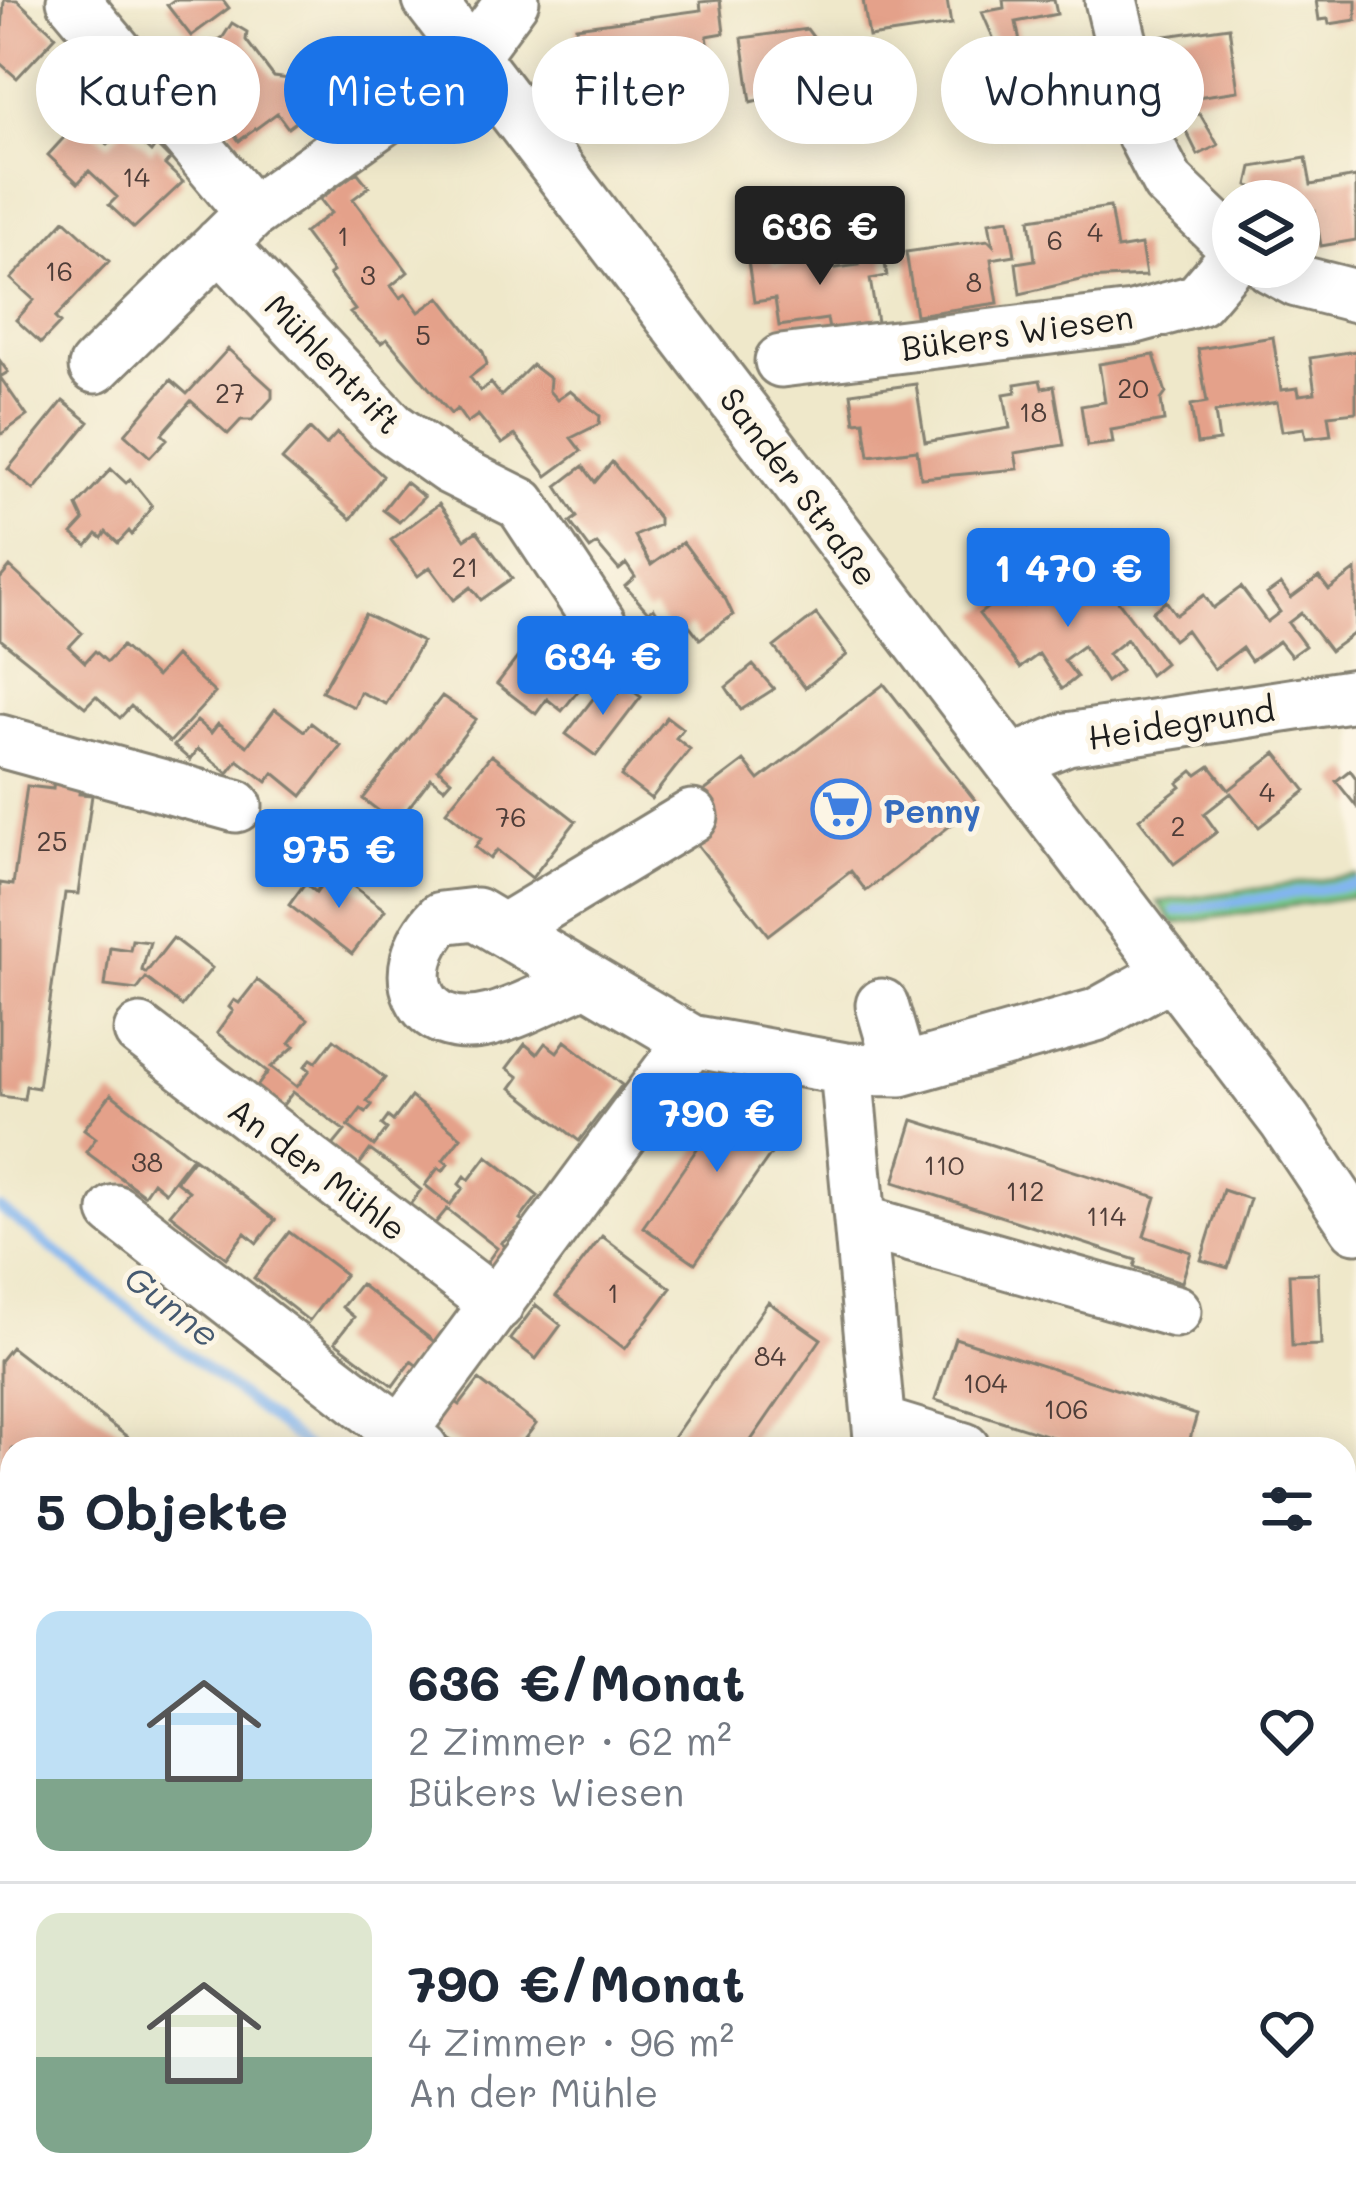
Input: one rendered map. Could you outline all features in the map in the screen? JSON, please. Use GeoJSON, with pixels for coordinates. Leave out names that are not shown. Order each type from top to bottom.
{"type":"FeatureCollection","features":[{"type":"Feature","properties":{"kind":"street","name":"Mühlentrift"},"geometry":{"type":"LineString","coordinates":[[73,0],[236,228],[391,427],[448,468],[520,504],[600,623]]}},
{"type":"Feature","properties":{"kind":"street","name":"Sander Straße"},"geometry":{"type":"LineString","coordinates":[[428,0],[455,36]]}},
{"type":"Feature","properties":{"kind":"street"},"geometry":{"type":"LineString","coordinates":[[486,36],[513,0]]}},
{"type":"Feature","properties":{"kind":"street"},"geometry":{"type":"LineString","coordinates":[[1111,0],[1143,135],[1168,183],[1212,224]]}},
{"type":"Feature","properties":{"kind":"street","name":"Sander Straße"},"geometry":{"type":"LineString","coordinates":[[508,105],[1285,1121],[1356,1228]]}},
{"type":"Feature","properties":{"kind":"street"},"geometry":{"type":"LineString","coordinates":[[95,367],[236,228],[351,144]]}},
{"type":"Feature","properties":{"kind":"street","name":"Bükers Wiesen"},"geometry":{"type":"LineString","coordinates":[[782,362],[1132,318],[1198,300],[1212,284]]}},
{"type":"Feature","properties":{"kind":"street"},"geometry":{"type":"LineString","coordinates":[[1320,286],[1356,296]]}},
{"type":"Feature","properties":{"kind":"street","name":"Heidegrund"},"geometry":{"type":"LineString","coordinates":[[1011,762],[1067,739],[1356,695]]}},
{"type":"Feature","properties":{"kind":"street"},"geometry":{"type":"LineString","coordinates":[[0,741],[236,806]]}},
{"type":"Feature","properties":{"kind":"street"},"geometry":{"type":"LineString","coordinates":[[505,929],[692,816]]}},
{"type":"Feature","properties":{"kind":"street"},"geometry":{"type":"LineString","coordinates":[[585,980],[486,1022],[440,1016],[417,996],[411,966],[421,939],[441,918],[476,914],[691,1041],[846,1069],[901,1070],[1096,1015],[1170,974]]}},
{"type":"Feature","properties":{"kind":"street"},"geometry":{"type":"LineString","coordinates":[[882,1005],[901,1070]]}},
{"type":"Feature","properties":{"kind":"street","name":"An der Mühle"},"geometry":{"type":"LineString","coordinates":[[140,1031],[497,1305]]}},
{"type":"Feature","properties":{"kind":"street"},"geometry":{"type":"LineString","coordinates":[[414,1437],[497,1305],[691,1041]]}},
{"type":"Feature","properties":{"kind":"street"},"geometry":{"type":"LineString","coordinates":[[846,1069],[880,1436]]}},
{"type":"Feature","properties":{"kind":"street"},"geometry":{"type":"LineString","coordinates":[[116,1211],[407,1437]]}},
{"type":"Feature","properties":{"kind":"street"},"geometry":{"type":"LineString","coordinates":[[863,1222],[1175,1311]]}},
{"type":"Feature","properties":{"kind":"green space"},"geometry":{"type":"Polygon","coordinates":[[[1356,875],[1356,896],[1174,924],[1158,902],[1356,875]]]}},
{"type":"Feature","properties":{"kind":"building"},"geometry":{"type":"Polygon","coordinates":[[[4,0],[17,0],[56,36],[36,36],[36,58],[17,78],[0,63],[4,0]]]}},
{"type":"Feature","properties":{"kind":"building"},"geometry":{"type":"Polygon","coordinates":[[[174,0],[223,0],[229,8],[191,36],[167,5],[174,0]]]}},
{"type":"Feature","properties":{"kind":"building"},"geometry":{"type":"Polygon","coordinates":[[[720,0],[724,33],[577,36],[576,27],[701,10],[700,2],[720,0]]]}},
{"type":"Feature","properties":{"kind":"building"},"geometry":{"type":"Polygon","coordinates":[[[863,0],[947,0],[951,25],[869,36],[863,0]]]}},
{"type":"Feature","properties":{"kind":"building"},"geometry":{"type":"Polygon","coordinates":[[[1003,0],[1054,0],[1057,14],[1016,22],[1019,36],[992,36],[982,12],[1004,8],[1003,0]]]}},
{"type":"Feature","properties":{"kind":"building"},"geometry":{"type":"Polygon","coordinates":[[[1316,0],[1356,0],[1356,20],[1329,24],[1328,19],[1319,20],[1316,0]]]}},
{"type":"Feature","properties":{"kind":"building"},"geometry":{"type":"Polygon","coordinates":[[[232,23],[247,32],[246,36],[224,36],[232,23]]]}},
{"type":"Feature","properties":{"kind":"building"},"geometry":{"type":"Polygon","coordinates":[[[1229,27],[1238,91],[1204,96],[1204,36],[1166,36],[1229,27]]]}},
{"type":"Feature","properties":{"kind":"building"},"geometry":{"type":"Polygon","coordinates":[[[807,29],[812,36],[756,36],[807,29]]]}},
{"type":"Feature","properties":{"kind":"building"},"geometry":{"type":"Polygon","coordinates":[[[753,36],[751,102],[742,38],[753,36]]]}},
{"type":"Feature","properties":{"kind":"building"},"geometry":{"type":"Polygon","coordinates":[[[260,58],[274,77],[284,78],[284,123],[277,113],[260,126],[260,58]]]}},
{"type":"Feature","properties":{"kind":"building"},"geometry":{"type":"Polygon","coordinates":[[[1204,121],[1218,145],[1198,155],[1192,144],[1204,144],[1204,121]]]}},
{"type":"Feature","properties":{"kind":"building"},"geometry":{"type":"Polygon","coordinates":[[[58,144],[142,144],[151,152],[156,145],[170,159],[165,165],[183,182],[134,228],[109,205],[117,197],[89,171],[78,183],[48,155],[58,144]]]}},
{"type":"Feature","properties":{"kind":"building"},"geometry":{"type":"Polygon","coordinates":[[[1306,158],[1310,180],[1249,180],[1252,167],[1306,158]]]}},
{"type":"Feature","properties":{"kind":"building"},"geometry":{"type":"Polygon","coordinates":[[[357,172],[369,187],[353,199],[408,272],[391,286],[400,298],[406,294],[419,312],[440,297],[483,352],[487,364],[470,377],[480,391],[491,383],[501,396],[532,365],[550,379],[549,391],[557,400],[570,391],[600,416],[599,424],[571,438],[581,451],[547,476],[515,435],[502,444],[478,415],[467,423],[457,409],[451,414],[387,339],[381,343],[350,313],[355,310],[304,233],[331,213],[320,199],[357,172]]]}},
{"type":"Feature","properties":{"kind":"building"},"geometry":{"type":"Polygon","coordinates":[[[1356,177],[1356,240],[1321,246],[1320,183],[1356,177]]]}},
{"type":"Feature","properties":{"kind":"building"},"geometry":{"type":"Polygon","coordinates":[[[1110,207],[1117,249],[1141,245],[1146,276],[1084,279],[1020,294],[1016,263],[1035,260],[1030,219],[1110,207]]]}},
{"type":"Feature","properties":{"kind":"building"},"geometry":{"type":"Polygon","coordinates":[[[1009,219],[1015,255],[991,259],[998,303],[916,315],[906,252],[988,240],[993,245],[989,222],[1009,219]]]}},
{"type":"Feature","properties":{"kind":"building"},"geometry":{"type":"Polygon","coordinates":[[[65,220],[109,261],[55,318],[60,323],[41,343],[16,320],[34,300],[11,279],[65,220]]]}},
{"type":"Feature","properties":{"kind":"building"},"geometry":{"type":"Polygon","coordinates":[[[881,239],[887,276],[870,279],[877,322],[829,329],[827,319],[779,326],[775,299],[754,302],[747,254],[770,250],[773,266],[819,260],[821,270],[859,265],[856,243],[881,239]]]}},
{"type":"Feature","properties":{"kind":"building"},"geometry":{"type":"Polygon","coordinates":[[[1273,337],[1281,390],[1298,388],[1299,395],[1315,393],[1310,358],[1356,351],[1356,412],[1328,415],[1331,435],[1306,438],[1304,428],[1282,431],[1277,402],[1215,412],[1219,441],[1197,444],[1191,405],[1207,402],[1198,349],[1273,337]]]}},
{"type":"Feature","properties":{"kind":"building"},"geometry":{"type":"Polygon","coordinates":[[[228,349],[272,389],[272,398],[252,420],[241,420],[228,434],[191,401],[162,434],[167,439],[150,457],[125,434],[171,380],[187,394],[228,349]]]}},
{"type":"Feature","properties":{"kind":"building"},"geometry":{"type":"Polygon","coordinates":[[[1154,355],[1166,393],[1161,400],[1164,421],[1111,430],[1113,443],[1087,446],[1081,406],[1105,402],[1099,364],[1154,355]]]}},
{"type":"Feature","properties":{"kind":"building"},"geometry":{"type":"Polygon","coordinates":[[[0,377],[27,416],[0,435],[0,377]]]}},
{"type":"Feature","properties":{"kind":"building"},"geometry":{"type":"Polygon","coordinates":[[[1040,380],[1042,388],[1054,386],[1064,445],[1015,453],[1018,469],[921,478],[917,450],[869,456],[864,421],[855,422],[851,393],[916,384],[925,442],[1010,428],[1004,394],[1016,392],[1015,384],[1040,380]]]}},
{"type":"Feature","properties":{"kind":"building"},"geometry":{"type":"Polygon","coordinates":[[[63,401],[89,422],[34,490],[8,469],[63,401]]]}},
{"type":"Feature","properties":{"kind":"building"},"geometry":{"type":"Polygon","coordinates":[[[310,429],[326,445],[337,433],[383,476],[351,519],[282,460],[310,429]]]}},
{"type":"Feature","properties":{"kind":"building"},"geometry":{"type":"Polygon","coordinates":[[[612,462],[659,518],[659,525],[635,536],[651,565],[683,542],[726,600],[733,615],[700,639],[690,626],[673,639],[654,608],[648,612],[625,586],[635,577],[626,564],[619,570],[597,544],[590,549],[570,522],[577,517],[557,486],[583,466],[595,482],[612,462]]]}},
{"type":"Feature","properties":{"kind":"building"},"geometry":{"type":"Polygon","coordinates":[[[111,469],[126,483],[130,479],[152,506],[132,535],[129,531],[118,543],[106,532],[102,538],[97,534],[87,546],[72,534],[84,521],[77,506],[111,469]]]}},
{"type":"Feature","properties":{"kind":"building"},"geometry":{"type":"Polygon","coordinates":[[[405,482],[424,497],[399,522],[383,510],[405,482]]]}},
{"type":"Feature","properties":{"kind":"building"},"geometry":{"type":"Polygon","coordinates":[[[439,504],[465,539],[477,531],[512,578],[481,600],[471,587],[454,600],[430,567],[418,576],[391,540],[439,504]]]}},
{"type":"Feature","properties":{"kind":"building"},"geometry":{"type":"Polygon","coordinates":[[[10,567],[82,633],[69,647],[85,662],[95,651],[107,662],[122,646],[156,677],[175,656],[215,693],[170,742],[131,706],[120,718],[96,696],[85,707],[0,639],[0,579],[10,567]]]}},
{"type":"Feature","properties":{"kind":"building"},"geometry":{"type":"Polygon","coordinates":[[[1356,570],[1356,632],[1330,651],[1301,613],[1288,623],[1305,646],[1291,656],[1279,641],[1251,661],[1242,648],[1214,669],[1186,630],[1173,640],[1152,612],[1166,601],[1176,615],[1204,595],[1213,608],[1241,587],[1267,622],[1280,612],[1267,594],[1281,584],[1291,598],[1319,577],[1329,590],[1356,570]]]}},
{"type":"Feature","properties":{"kind":"building"},"geometry":{"type":"Polygon","coordinates":[[[1099,576],[1165,663],[1150,675],[1127,639],[1108,654],[1121,671],[1106,682],[1083,646],[1064,660],[1077,677],[1062,689],[1039,654],[1020,668],[979,614],[1011,590],[1024,606],[1055,583],[1067,599],[1099,576]]]}},
{"type":"Feature","properties":{"kind":"building"},"geometry":{"type":"Polygon","coordinates":[[[365,614],[422,642],[386,704],[360,692],[354,707],[322,691],[365,614]]]}},
{"type":"Feature","properties":{"kind":"building"},"geometry":{"type":"Polygon","coordinates":[[[816,614],[847,655],[805,688],[774,647],[816,614]]]}},
{"type":"Feature","properties":{"kind":"building"},"geometry":{"type":"Polygon","coordinates":[[[527,645],[565,675],[570,668],[586,681],[562,711],[547,699],[536,714],[497,684],[527,645]]]}},
{"type":"Feature","properties":{"kind":"building"},"geometry":{"type":"Polygon","coordinates":[[[753,665],[774,689],[741,710],[726,687],[753,665]]]}},
{"type":"Feature","properties":{"kind":"building"},"geometry":{"type":"Polygon","coordinates":[[[605,683],[619,693],[625,685],[641,697],[596,756],[566,734],[605,683]]]}},
{"type":"Feature","properties":{"kind":"building","name":"Penny"},"geometry":{"type":"Polygon","coordinates":[[[884,684],[978,804],[866,891],[851,871],[768,935],[689,834],[699,795],[744,761],[759,780],[884,684]]]}},
{"type":"Feature","properties":{"kind":"building"},"geometry":{"type":"Polygon","coordinates":[[[442,696],[476,719],[438,769],[451,780],[444,788],[431,778],[396,824],[363,799],[442,696]]]}},
{"type":"Feature","properties":{"kind":"building"},"geometry":{"type":"Polygon","coordinates":[[[275,709],[304,731],[311,723],[341,746],[302,796],[274,773],[267,782],[238,760],[228,773],[198,749],[190,760],[174,746],[197,721],[211,733],[218,724],[247,746],[275,709]]]}},
{"type":"Feature","properties":{"kind":"building"},"geometry":{"type":"Polygon","coordinates":[[[667,717],[683,729],[676,738],[690,749],[651,799],[621,776],[667,717]]]}},
{"type":"Feature","properties":{"kind":"building"},"geometry":{"type":"Polygon","coordinates":[[[1276,753],[1306,791],[1259,827],[1231,793],[1204,814],[1217,832],[1174,864],[1139,819],[1181,787],[1178,783],[1193,771],[1197,775],[1210,766],[1229,790],[1276,753]]]}},
{"type":"Feature","properties":{"kind":"building"},"geometry":{"type":"Polygon","coordinates":[[[491,755],[576,821],[532,878],[497,850],[490,859],[475,847],[481,839],[446,811],[491,755]]]}},
{"type":"Feature","properties":{"kind":"building"},"geometry":{"type":"Polygon","coordinates":[[[1350,770],[1356,778],[1356,806],[1336,781],[1350,770]]]}},
{"type":"Feature","properties":{"kind":"building"},"geometry":{"type":"Polygon","coordinates":[[[54,777],[81,781],[79,794],[92,795],[78,894],[65,893],[38,1088],[26,1086],[24,1099],[0,1096],[0,883],[13,885],[27,786],[53,789],[54,777]]]}},
{"type":"Feature","properties":{"kind":"building"},"geometry":{"type":"Polygon","coordinates":[[[332,870],[385,910],[352,954],[289,905],[305,883],[316,892],[332,870]]]}},
{"type":"Feature","properties":{"kind":"building"},"geometry":{"type":"Polygon","coordinates":[[[173,938],[212,968],[182,1006],[146,978],[137,990],[105,986],[110,947],[130,950],[132,940],[150,942],[142,970],[146,973],[173,938]]]}},
{"type":"Feature","properties":{"kind":"building"},"geometry":{"type":"Polygon","coordinates":[[[257,980],[308,1019],[290,1043],[295,1046],[271,1067],[297,1087],[310,1070],[305,1066],[311,1059],[316,1062],[334,1039],[385,1078],[367,1101],[372,1105],[366,1112],[361,1109],[348,1126],[374,1146],[387,1129],[382,1125],[388,1117],[393,1121],[411,1097],[461,1137],[443,1160],[448,1164],[443,1171],[438,1168],[425,1185],[450,1205],[463,1188],[459,1184],[465,1176],[469,1180],[487,1156],[538,1196],[520,1219],[525,1222],[501,1243],[514,1253],[497,1275],[485,1265],[497,1248],[447,1209],[433,1226],[408,1207],[421,1190],[396,1169],[370,1150],[357,1168],[331,1148],[345,1131],[293,1092],[280,1109],[255,1089],[268,1072],[217,1033],[233,1011],[229,1007],[234,1000],[239,1003],[257,980]]]}},
{"type":"Feature","properties":{"kind":"building"},"geometry":{"type":"Polygon","coordinates":[[[565,1041],[622,1085],[579,1141],[511,1088],[519,1077],[507,1068],[525,1044],[537,1054],[545,1043],[557,1052],[565,1041]]]}},
{"type":"Feature","properties":{"kind":"building"},"geometry":{"type":"Polygon","coordinates":[[[739,1088],[792,1124],[695,1263],[643,1227],[739,1088]]]}},
{"type":"Feature","properties":{"kind":"building"},"geometry":{"type":"Polygon","coordinates":[[[111,1094],[192,1157],[165,1192],[153,1182],[144,1195],[86,1152],[96,1138],[84,1129],[111,1094]]]}},
{"type":"Feature","properties":{"kind":"building"},"geometry":{"type":"Polygon","coordinates":[[[913,1120],[1156,1197],[1144,1236],[1191,1252],[1182,1282],[1134,1267],[1136,1260],[894,1182],[913,1120]]]}},
{"type":"Feature","properties":{"kind":"building"},"geometry":{"type":"Polygon","coordinates":[[[194,1158],[275,1220],[257,1243],[245,1233],[226,1258],[170,1214],[189,1191],[176,1181],[194,1158]]]}},
{"type":"Feature","properties":{"kind":"building"},"geometry":{"type":"Polygon","coordinates":[[[1223,1190],[1250,1199],[1228,1268],[1201,1260],[1223,1190]]]}},
{"type":"Feature","properties":{"kind":"building"},"geometry":{"type":"Polygon","coordinates":[[[289,1232],[345,1274],[309,1321],[254,1278],[289,1232]]]}},
{"type":"Feature","properties":{"kind":"building"},"geometry":{"type":"Polygon","coordinates":[[[602,1236],[671,1288],[625,1349],[556,1296],[602,1236]]]}},
{"type":"Feature","properties":{"kind":"building"},"geometry":{"type":"Polygon","coordinates":[[[1318,1273],[1321,1345],[1292,1346],[1289,1274],[1318,1273]]]}},
{"type":"Feature","properties":{"kind":"building"},"geometry":{"type":"Polygon","coordinates":[[[360,1284],[441,1347],[423,1370],[411,1361],[393,1386],[335,1342],[354,1317],[342,1307],[360,1284]]]}},
{"type":"Feature","properties":{"kind":"building"},"geometry":{"type":"Polygon","coordinates":[[[768,1302],[821,1339],[753,1437],[674,1437],[768,1302]]]}},
{"type":"Feature","properties":{"kind":"building"},"geometry":{"type":"Polygon","coordinates":[[[536,1305],[561,1325],[536,1359],[510,1339],[536,1305]]]}},
{"type":"Feature","properties":{"kind":"building"},"geometry":{"type":"Polygon","coordinates":[[[955,1338],[1197,1415],[1191,1437],[1052,1437],[935,1400],[955,1338]]]}},
{"type":"Feature","properties":{"kind":"building"},"geometry":{"type":"Polygon","coordinates":[[[11,1347],[127,1437],[0,1437],[0,1361],[11,1347]]]}},
{"type":"Feature","properties":{"kind":"building"},"geometry":{"type":"Polygon","coordinates":[[[479,1380],[536,1424],[526,1437],[446,1437],[424,1425],[447,1396],[460,1405],[479,1380]]]}},
{"type":"Feature","properties":{"kind":"waterway"},"geometry":{"type":"LineString","coordinates":[[1176,911],[1356,884]]}},
{"type":"Feature","properties":{"kind":"waterway","name":"Gunne"},"geometry":{"type":"LineString","coordinates":[[0,1208],[294,1437]]}},
{"type":"Feature","properties":{"kind":"place","name":"Penny"},"geometry":{"type":"Point","coordinates":[841,809]}}]}
